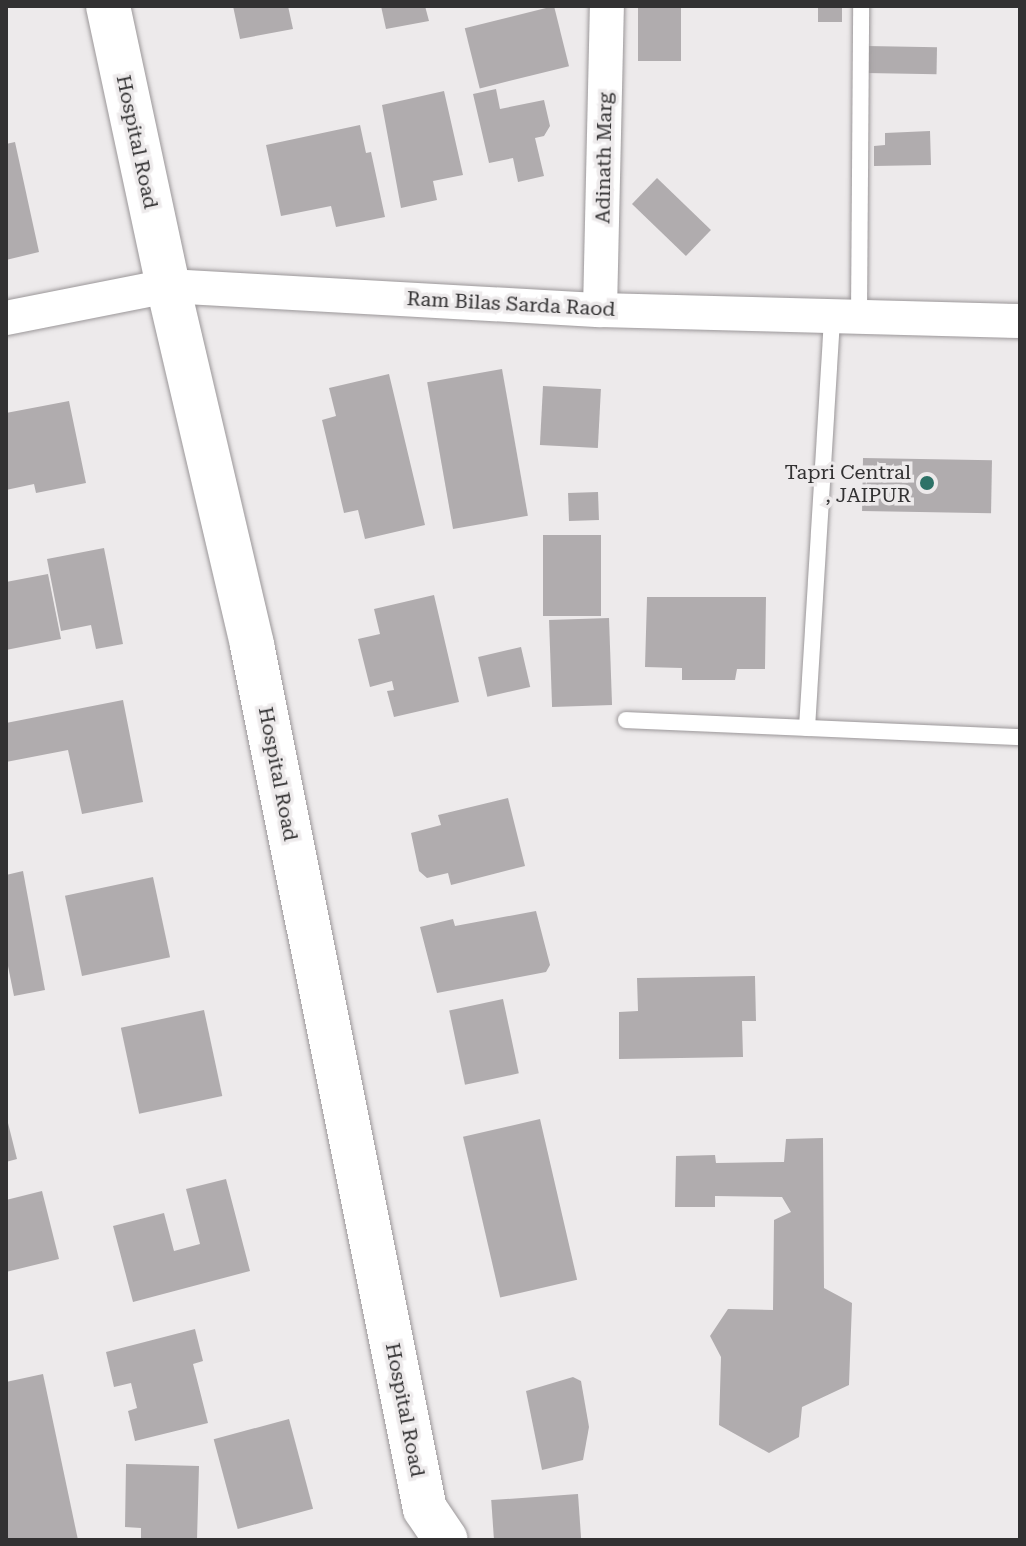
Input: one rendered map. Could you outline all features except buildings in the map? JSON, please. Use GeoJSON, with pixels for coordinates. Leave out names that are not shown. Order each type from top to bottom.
{"type":"FeatureCollection","features":[{"type":"Feature","properties":{"kind":"street","name":"Hospital Road"},"geometry":{"type":"LineString","coordinates":[[108,6],[168,286],[252,645],[431,1530]]}},
{"type":"Feature","properties":{"kind":"street","name":"Adinath Marg"},"geometry":{"type":"LineString","coordinates":[[600,310],[607,6]]}},
{"type":"Feature","properties":{"kind":"street","name":"Ram Bilas Sarda Raod"},"geometry":{"type":"LineString","coordinates":[[6,318],[168,286],[600,310],[1020,321]]}},
{"type":"Feature","properties":{"kind":"lane"},"geometry":{"type":"LineString","coordinates":[[807,728],[845,316],[861,6]]}},
{"type":"Feature","properties":{"kind":"lane"},"geometry":{"type":"LineString","coordinates":[[626,720],[1020,737]]}},
{"type":"Feature","properties":{"kind":"place","name":"Tapri Central , JAIPUR"},"geometry":{"type":"Point","coordinates":[927,483]}}]}
